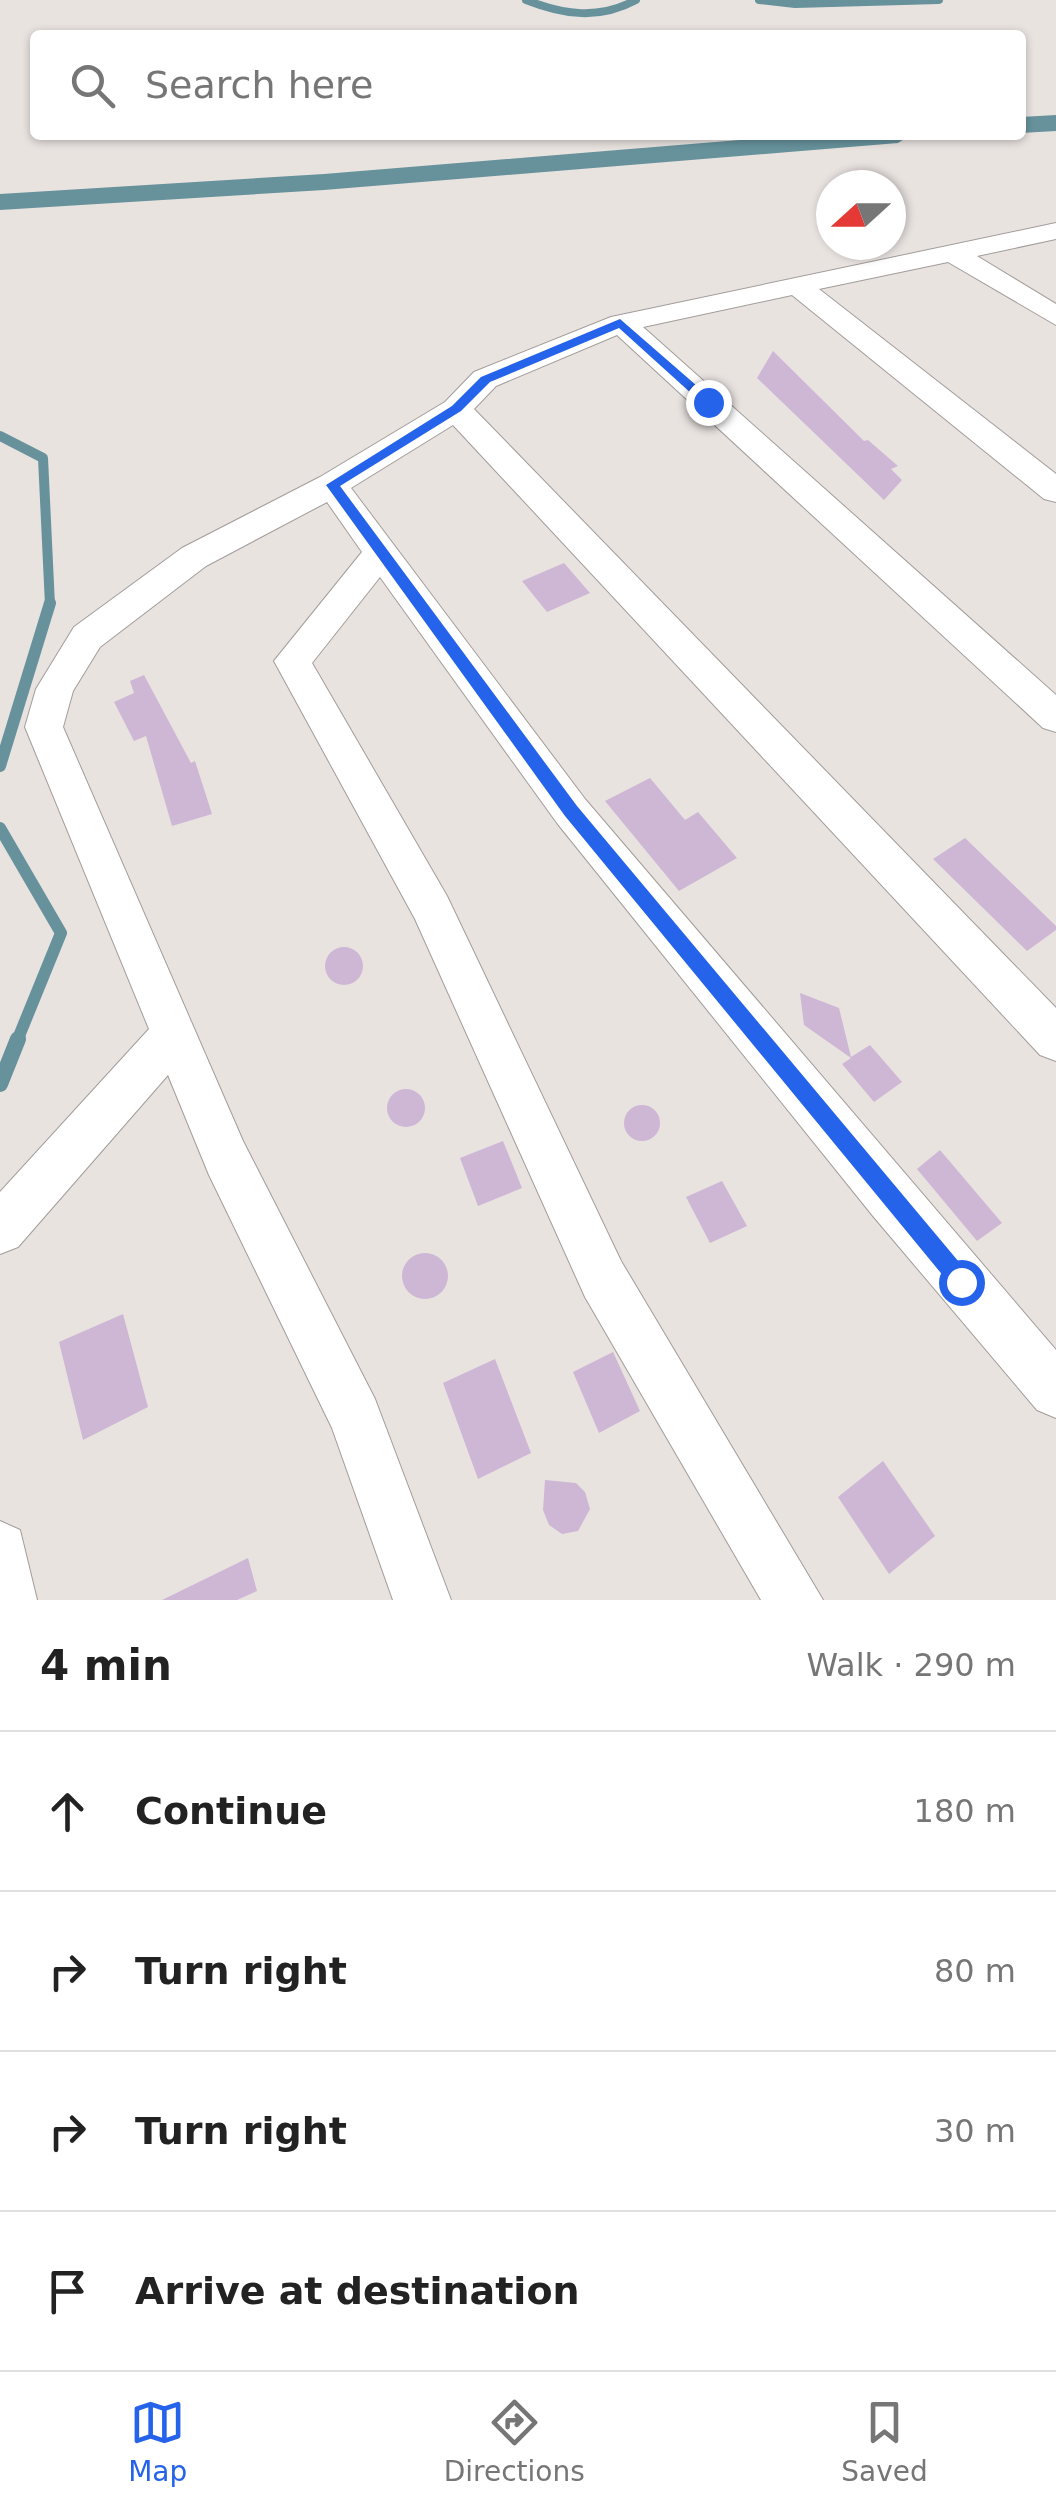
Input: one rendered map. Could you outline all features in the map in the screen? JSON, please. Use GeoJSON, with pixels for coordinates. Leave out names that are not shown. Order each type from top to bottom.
{"type":"FeatureCollection","features":[{"type":"Feature","properties":{"kind":"street"},"geometry":{"type":"LineString","coordinates":[[422,1600],[356,1418],[226,1158],[44,726],[55,690],[87,637],[194,557],[332,485],[456,408],[486,379],[620,323],[1056,231]]}},
{"type":"Feature","properties":{"kind":"street"},"geometry":{"type":"LineString","coordinates":[[956,254],[1056,316]]}},
{"type":"Feature","properties":{"kind":"street"},"geometry":{"type":"LineString","coordinates":[[796,285],[1056,491]]}},
{"type":"Feature","properties":{"kind":"street"},"geometry":{"type":"LineString","coordinates":[[620,323],[1056,717]]}},
{"type":"Feature","properties":{"kind":"street"},"geometry":{"type":"LineString","coordinates":[[456,408],[1056,1040]]}},
{"type":"Feature","properties":{"kind":"street"},"geometry":{"type":"LineString","coordinates":[[332,485],[571,811],[890,1200],[1056,1391]]}},
{"type":"Feature","properties":{"kind":"street"},"geometry":{"type":"LineString","coordinates":[[382,553],[294,654],[293,667],[432,908],[603,1279],[794,1600]]}},
{"type":"Feature","properties":{"kind":"street"},"geometry":{"type":"LineString","coordinates":[[0,1229],[174,1034]]}},
{"type":"Feature","properties":{"kind":"street"},"geometry":{"type":"LineString","coordinates":[[0,1550],[8,1600]]}},
{"type":"Feature","properties":{"kind":"building"},"geometry":{"type":"Polygon","coordinates":[[[773,351],[864,441],[868,440],[898,466],[891,469],[902,480],[884,500],[757,378],[773,351]]]}},
{"type":"Feature","properties":{"kind":"building"},"geometry":{"type":"Polygon","coordinates":[[[564,563],[590,593],[547,612],[522,581],[564,563]]]}},
{"type":"Feature","properties":{"kind":"building"},"geometry":{"type":"Polygon","coordinates":[[[144,675],[191,763],[195,761],[212,814],[172,826],[146,736],[134,741],[114,702],[134,693],[130,681],[144,675]]]}},
{"type":"Feature","properties":{"kind":"building"},"geometry":{"type":"Polygon","coordinates":[[[650,778],[685,820],[698,812],[737,858],[679,891],[605,801],[650,778]]]}},
{"type":"Feature","properties":{"kind":"building"},"geometry":{"type":"Polygon","coordinates":[[[965,838],[1056,930],[1027,951],[933,859],[965,838]]]}},
{"type":"Feature","properties":{"kind":"building"},"geometry":{"type":"Polygon","coordinates":[[[344,947],[357,953],[363,966],[357,979],[344,985],[331,979],[325,966],[331,953],[344,947]]]}},
{"type":"Feature","properties":{"kind":"building"},"geometry":{"type":"Polygon","coordinates":[[[800,993],[839,1008],[851,1057],[870,1045],[902,1082],[874,1102],[842,1064],[851,1058],[804,1025],[800,993]]]}},
{"type":"Feature","properties":{"kind":"building"},"geometry":{"type":"Polygon","coordinates":[[[406,1089],[420,1094],[425,1108],[420,1122],[406,1127],[392,1122],[387,1108],[392,1094],[406,1089]]]}},
{"type":"Feature","properties":{"kind":"building"},"geometry":{"type":"Polygon","coordinates":[[[642,1105],[654,1111],[660,1123],[654,1135],[642,1141],[630,1135],[624,1123],[630,1111],[642,1105]]]}},
{"type":"Feature","properties":{"kind":"building"},"geometry":{"type":"Polygon","coordinates":[[[503,1141],[522,1188],[478,1206],[460,1158],[503,1141]]]}},
{"type":"Feature","properties":{"kind":"building"},"geometry":{"type":"Polygon","coordinates":[[[940,1150],[1002,1223],[977,1241],[917,1169],[940,1150]]]}},
{"type":"Feature","properties":{"kind":"building"},"geometry":{"type":"Polygon","coordinates":[[[722,1181],[747,1226],[710,1243],[686,1197],[722,1181]]]}},
{"type":"Feature","properties":{"kind":"building"},"geometry":{"type":"Polygon","coordinates":[[[425,1253],[441,1260],[448,1276],[441,1292],[425,1299],[409,1292],[402,1276],[409,1260],[425,1253]]]}},
{"type":"Feature","properties":{"kind":"building"},"geometry":{"type":"Polygon","coordinates":[[[123,1314],[148,1407],[83,1440],[59,1342],[123,1314]]]}},
{"type":"Feature","properties":{"kind":"building"},"geometry":{"type":"Polygon","coordinates":[[[613,1352],[640,1411],[599,1433],[573,1372],[613,1352]]]}},
{"type":"Feature","properties":{"kind":"building"},"geometry":{"type":"Polygon","coordinates":[[[495,1359],[531,1453],[478,1479],[443,1383],[495,1359]]]}},
{"type":"Feature","properties":{"kind":"building"},"geometry":{"type":"Polygon","coordinates":[[[883,1461],[935,1536],[889,1574],[838,1497],[883,1461]]]}},
{"type":"Feature","properties":{"kind":"building"},"geometry":{"type":"Polygon","coordinates":[[[545,1480],[576,1483],[585,1492],[590,1509],[578,1531],[562,1534],[549,1525],[543,1510],[545,1480]]]}},
{"type":"Feature","properties":{"kind":"building"},"geometry":{"type":"Polygon","coordinates":[[[248,1558],[257,1591],[237,1600],[162,1600],[248,1558]]]}},
{"type":"Feature","properties":{"kind":"waterway"},"geometry":{"type":"LineString","coordinates":[[526,0],[581,13],[609,11],[636,0]]}},
{"type":"Feature","properties":{"kind":"waterway"},"geometry":{"type":"LineString","coordinates":[[759,0],[795,4],[939,0]]}},
{"type":"Feature","properties":{"kind":"waterway"},"geometry":{"type":"LineString","coordinates":[[1026,125],[1056,123]]}},
{"type":"Feature","properties":{"kind":"waterway"},"geometry":{"type":"LineString","coordinates":[[0,202],[324,182],[837,140]]}},
{"type":"Feature","properties":{"kind":"waterway"},"geometry":{"type":"LineString","coordinates":[[0,436],[43,458],[50,603]]}},
{"type":"Feature","properties":{"kind":"waterway"},"geometry":{"type":"LineString","coordinates":[[0,766],[50,603]]}},
{"type":"Feature","properties":{"kind":"waterway"},"geometry":{"type":"LineString","coordinates":[[0,828],[61,933],[17,1041]]}},
{"type":"Feature","properties":{"kind":"waterway"},"geometry":{"type":"LineString","coordinates":[[0,1084],[18,1039]]}},
{"type":"Feature","properties":{"kind":"route"},"geometry":{"type":"LineString","coordinates":[[708,402],[620,323],[486,379],[456,408],[398,448],[332,485],[571,811],[961,1282]]}}]}
